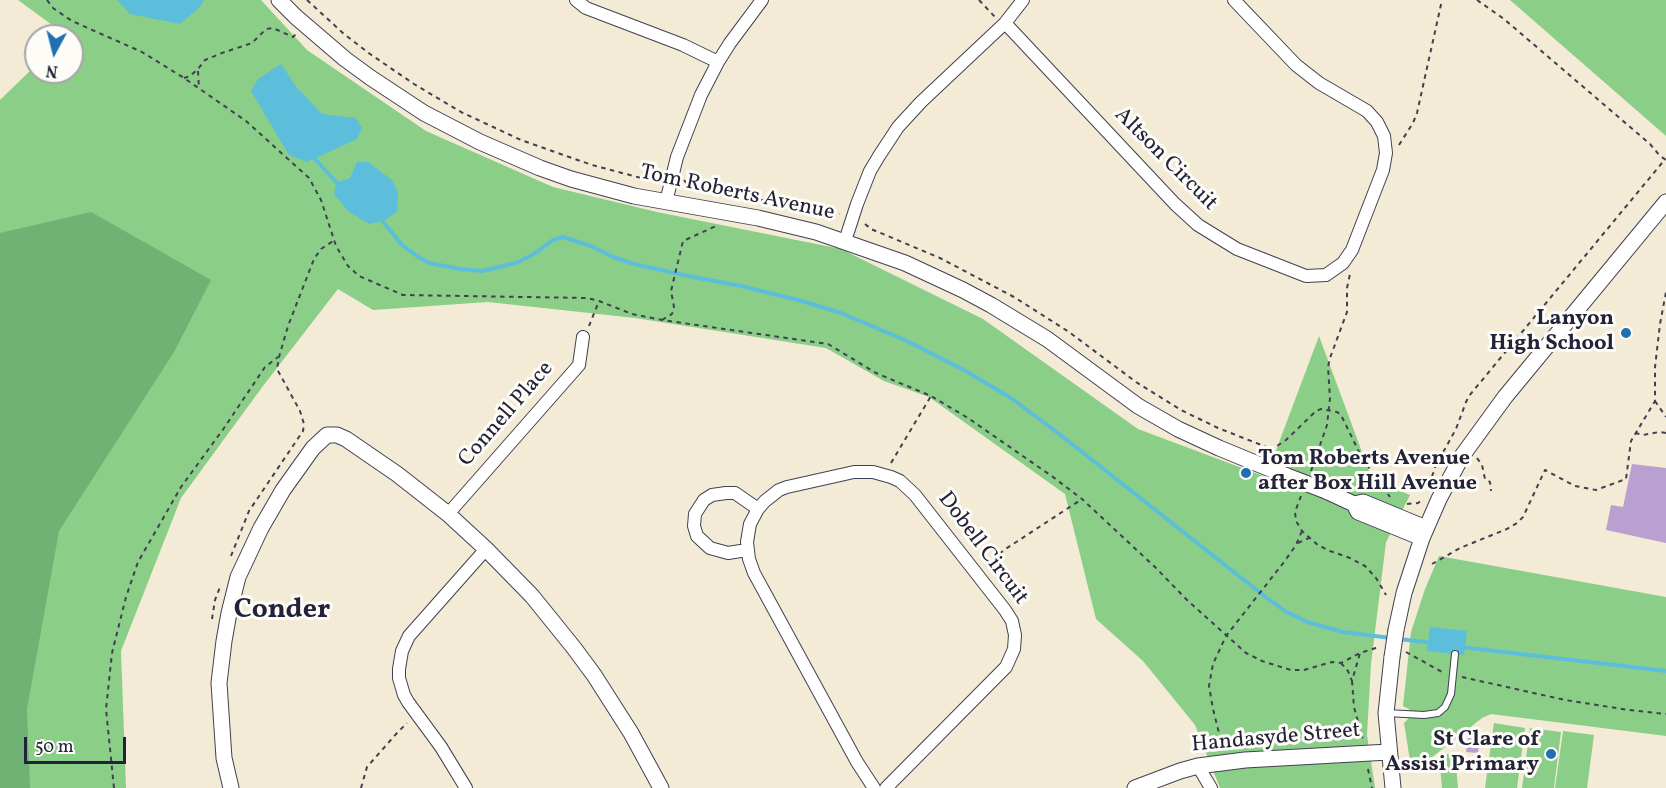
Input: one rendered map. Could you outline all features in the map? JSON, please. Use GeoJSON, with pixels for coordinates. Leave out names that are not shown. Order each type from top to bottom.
{"type":"FeatureCollection","features":[{"type":"Feature","properties":{"kind":"street","name":"Tom Roberts Avenue"},"geometry":{"type":"LineString","coordinates":[[279,0],[345,59],[371,78],[424,113],[470,137],[540,168],[571,178],[634,196],[758,218],[816,232],[905,263],[963,290],[1047,339],[1138,406],[1178,429],[1354,504],[1363,502],[1424,533]]}},
{"type":"Feature","properties":{"kind":"street"},"geometry":{"type":"LineString","coordinates":[[576,0],[586,8],[683,45],[718,62]]}},
{"type":"Feature","properties":{"kind":"street"},"geometry":{"type":"LineString","coordinates":[[666,202],[677,158],[701,95],[718,62],[742,25],[762,0]]}},
{"type":"Feature","properties":{"kind":"street"},"geometry":{"type":"LineString","coordinates":[[845,241],[870,171],[898,127],[921,102],[1005,23],[1023,0]]}},
{"type":"Feature","properties":{"kind":"street","name":"Altson Circuit"},"geometry":{"type":"LineString","coordinates":[[1005,23],[1175,204],[1198,225],[1237,249],[1306,276],[1326,275],[1343,263],[1352,250],[1383,170],[1386,153],[1384,136],[1377,122],[1367,111],[1319,83],[1296,64],[1234,0]]}},
{"type":"Feature","properties":{"kind":"street"},"geometry":{"type":"LineString","coordinates":[[1393,788],[1386,713],[1392,652],[1404,593],[1424,533],[1439,500],[1462,456],[1504,397],[1666,202]]}},
{"type":"Feature","properties":{"kind":"street","name":"Connell Place"},"geometry":{"type":"LineString","coordinates":[[447,514],[579,365],[583,337]]}},
{"type":"Feature","properties":{"kind":"street"},"geometry":{"type":"LineString","coordinates":[[231,788],[224,758],[219,683],[229,613],[238,577],[261,528],[283,490],[313,448],[327,435],[337,435],[346,439],[397,474],[486,549],[532,596],[587,666],[631,733],[661,788]]}},
{"type":"Feature","properties":{"kind":"street","name":"Dobell Circuit"},"geometry":{"type":"LineString","coordinates":[[874,788],[857,762],[754,573],[747,550],[750,524],[758,509],[779,490],[854,472],[886,475],[900,481],[915,495],[1012,621],[1015,635],[1014,649],[1006,667],[886,788]]}},
{"type":"Feature","properties":{"kind":"street"},"geometry":{"type":"LineString","coordinates":[[747,550],[728,553],[710,548],[697,536],[694,526],[695,514],[704,500],[712,495],[726,493],[735,493],[758,509]]}},
{"type":"Feature","properties":{"kind":"street"},"geometry":{"type":"LineString","coordinates":[[466,788],[441,747],[404,695],[399,669],[402,651],[409,636],[486,549]]}},
{"type":"Feature","properties":{"kind":"street","name":"Handasyde Street"},"geometry":{"type":"LineString","coordinates":[[1135,788],[1198,766],[1245,760],[1389,752]]}},
{"type":"Feature","properties":{"kind":"street"},"geometry":{"type":"LineString","coordinates":[[1198,766],[1211,788]]}},
{"type":"Feature","properties":{"kind":"lane"},"geometry":{"type":"LineString","coordinates":[[1386,713],[1424,715],[1438,713],[1445,707],[1451,694],[1455,654]]}},
{"type":"Feature","properties":{"kind":"path"},"geometry":{"type":"LineString","coordinates":[[47,0],[53,8],[72,21],[142,52],[246,121],[309,178],[321,200],[336,246],[348,266],[359,276],[403,295],[587,298],[632,314],[662,320],[828,344],[876,373],[931,396],[978,425],[1053,477],[1082,500],[1226,636],[1246,653],[1262,661],[1291,670],[1304,670],[1332,662],[1341,663],[1376,648],[1392,652],[1408,652],[1443,673],[1565,700],[1666,714]]}},
{"type":"Feature","properties":{"kind":"path"},"geometry":{"type":"LineString","coordinates":[[979,0],[998,20],[1005,23]]}},
{"type":"Feature","properties":{"kind":"path"},"geometry":{"type":"LineString","coordinates":[[1395,151],[1417,113],[1442,0]]}},
{"type":"Feature","properties":{"kind":"path"},"geometry":{"type":"LineString","coordinates":[[1429,487],[1436,465],[1456,429],[1469,396],[1666,160],[1504,19],[1477,0]]}},
{"type":"Feature","properties":{"kind":"path"},"geometry":{"type":"LineString","coordinates":[[184,78],[190,76],[205,60],[252,44],[266,29],[273,28],[292,38]]}},
{"type":"Feature","properties":{"kind":"path"},"geometry":{"type":"LineString","coordinates":[[198,69],[199,89]]}},
{"type":"Feature","properties":{"kind":"path"},"geometry":{"type":"LineString","coordinates":[[662,320],[672,314],[674,307],[671,291],[683,241],[720,225]]}},
{"type":"Feature","properties":{"kind":"path"},"geometry":{"type":"LineString","coordinates":[[1310,472],[1327,426],[1330,398],[1328,367],[1347,312],[1349,275]]}},
{"type":"Feature","properties":{"kind":"path"},"geometry":{"type":"LineString","coordinates":[[1432,564],[1460,548],[1517,523],[1523,518],[1545,470],[1575,486],[1596,490],[1626,479],[1631,441],[1655,401],[1656,356],[1666,292]]}},
{"type":"Feature","properties":{"kind":"path"},"geometry":{"type":"LineString","coordinates":[[583,337],[599,301]]}},
{"type":"Feature","properties":{"kind":"path"},"geometry":{"type":"LineString","coordinates":[[672,314],[677,322]]}},
{"type":"Feature","properties":{"kind":"path"},"geometry":{"type":"LineString","coordinates":[[114,788],[106,709],[108,686],[112,653],[126,597],[138,562],[181,487],[224,429],[265,367],[279,357]]}},
{"type":"Feature","properties":{"kind":"path"},"geometry":{"type":"LineString","coordinates":[[886,475],[931,396]]}},
{"type":"Feature","properties":{"kind":"path"},"geometry":{"type":"LineString","coordinates":[[1655,401],[1666,417]]}},
{"type":"Feature","properties":{"kind":"path"},"geometry":{"type":"LineString","coordinates":[[1269,448],[1274,448],[1286,440],[1316,411],[1321,409],[1337,412],[1341,415],[1362,458],[1391,499],[1383,497]]}},
{"type":"Feature","properties":{"kind":"path"},"geometry":{"type":"LineString","coordinates":[[1635,433],[1643,435],[1666,433]]}},
{"type":"Feature","properties":{"kind":"path"},"geometry":{"type":"LineString","coordinates":[[1303,492],[1295,512],[1296,521],[1302,531],[1330,552],[1350,558],[1365,566],[1376,578],[1386,595]]}},
{"type":"Feature","properties":{"kind":"path"},"geometry":{"type":"LineString","coordinates":[[1404,504],[1418,503],[1425,498]]}},
{"type":"Feature","properties":{"kind":"path"},"geometry":{"type":"LineString","coordinates":[[976,573],[1004,550],[1082,500]]}},
{"type":"Feature","properties":{"kind":"path"},"geometry":{"type":"LineString","coordinates":[[1224,755],[1209,686],[1213,664],[1226,636],[1284,562],[1296,545],[1302,531]]}},
{"type":"Feature","properties":{"kind":"path"},"geometry":{"type":"LineString","coordinates":[[1296,545],[1309,537]]}},
{"type":"Feature","properties":{"kind":"path"},"geometry":{"type":"LineString","coordinates":[[1352,681],[1360,653]]}},
{"type":"Feature","properties":{"kind":"path"},"geometry":{"type":"LineString","coordinates":[[1341,663],[1348,671],[1352,681],[1354,707],[1368,753],[1368,769],[1372,788]]}},
{"type":"Feature","properties":{"kind":"path"},"geometry":{"type":"LineString","coordinates":[[361,788],[367,767],[397,733],[418,715]]}},
{"type":"Feature","properties":{"kind":"green space"},"geometry":{"type":"Polygon","coordinates":[[[18,0],[261,0],[307,50],[426,131],[553,187],[657,212],[841,249],[983,319],[1138,429],[1266,477],[1319,336],[1372,479],[1410,495],[1386,542],[1371,664],[1367,735],[1375,788],[1220,788],[1195,725],[1143,661],[1096,619],[1065,494],[929,397],[884,381],[826,348],[635,318],[488,302],[373,310],[338,289],[181,498],[121,651],[126,788],[0,788],[0,100],[24,77],[24,84],[84,84],[84,24],[51,24],[18,0]]]}},
{"type":"Feature","properties":{"kind":"green space"},"geometry":{"type":"Polygon","coordinates":[[[1510,0],[1666,0],[1666,136],[1510,0]]]}},
{"type":"Feature","properties":{"kind":"green space"},"geometry":{"type":"Polygon","coordinates":[[[91,212],[211,280],[174,352],[59,531],[27,709],[30,788],[0,788],[0,233],[91,212]]]}},
{"type":"Feature","properties":{"kind":"green space"},"geometry":{"type":"Polygon","coordinates":[[[1439,556],[1666,597],[1666,736],[1491,714],[1482,718],[1412,773],[1404,723],[1408,719],[1409,709],[1403,706],[1411,632],[1439,556]]]}},
{"type":"Feature","properties":{"kind":"green space"},"geometry":{"type":"Polygon","coordinates":[[[1494,723],[1525,728],[1517,788],[1485,788],[1494,723]]]}},
{"type":"Feature","properties":{"kind":"green space"},"geometry":{"type":"Polygon","coordinates":[[[1530,728],[1561,732],[1554,788],[1522,788],[1530,728]]]}},
{"type":"Feature","properties":{"kind":"green space"},"geometry":{"type":"Polygon","coordinates":[[[1563,731],[1594,735],[1587,788],[1555,788],[1563,731]]]}},
{"type":"Feature","properties":{"kind":"green space"},"geometry":{"type":"Polygon","coordinates":[[[1455,753],[1458,788],[1442,788],[1439,755],[1455,753]]]}},
{"type":"Feature","properties":{"kind":"water"},"geometry":{"type":"Polygon","coordinates":[[[117,0],[204,0],[200,7],[180,24],[130,14],[117,0]]]}},
{"type":"Feature","properties":{"kind":"water"},"geometry":{"type":"Polygon","coordinates":[[[281,64],[297,88],[322,114],[356,118],[362,128],[357,139],[307,162],[289,155],[251,91],[258,79],[281,64]]]}},
{"type":"Feature","properties":{"kind":"water"},"geometry":{"type":"Polygon","coordinates":[[[357,162],[368,162],[392,180],[398,192],[397,211],[384,221],[369,224],[348,211],[334,194],[336,183],[350,178],[357,162]]]}},
{"type":"Feature","properties":{"kind":"water"},"geometry":{"type":"Polygon","coordinates":[[[1430,627],[1467,631],[1464,655],[1427,651],[1430,627]]]}},
{"type":"Feature","properties":{"kind":"building"},"geometry":{"type":"Polygon","coordinates":[[[1632,464],[1666,468],[1666,543],[1606,530],[1611,505],[1623,507],[1632,464]]]}},
{"type":"Feature","properties":{"kind":"building"},"geometry":{"type":"Polygon","coordinates":[[[1468,738],[1480,739],[1478,753],[1466,752],[1468,738]]]}},
{"type":"Feature","properties":{"kind":"waterway"},"geometry":{"type":"LineString","coordinates":[[312,156],[339,185]]}},
{"type":"Feature","properties":{"kind":"waterway"},"geometry":{"type":"LineString","coordinates":[[380,218],[402,245],[429,263],[482,271],[516,263],[534,254],[553,240],[563,237],[634,264],[741,286],[841,313],[907,341],[964,370],[1011,398],[1285,611],[1307,622],[1343,632],[1391,638]]}},
{"type":"Feature","properties":{"kind":"waterway"},"geometry":{"type":"LineString","coordinates":[[1399,639],[1433,643]]}},
{"type":"Feature","properties":{"kind":"waterway"},"geometry":{"type":"LineString","coordinates":[[1461,647],[1666,671]]}},
{"type":"Feature","properties":{"kind":"place","name":"Lanyon High School"},"geometry":{"type":"Point","coordinates":[1626,333]}},
{"type":"Feature","properties":{"kind":"place","name":"Tom Roberts Avenue after Box Hill Avenue"},"geometry":{"type":"Point","coordinates":[1246,473]}},
{"type":"Feature","properties":{"kind":"place","name":"St Clare of Assisi Primary"},"geometry":{"type":"Point","coordinates":[1551,754]}},
{"type":"Feature","properties":{"kind":"district","name":"Conder"},"geometry":{"type":"Point","coordinates":[282,612]}}]}
